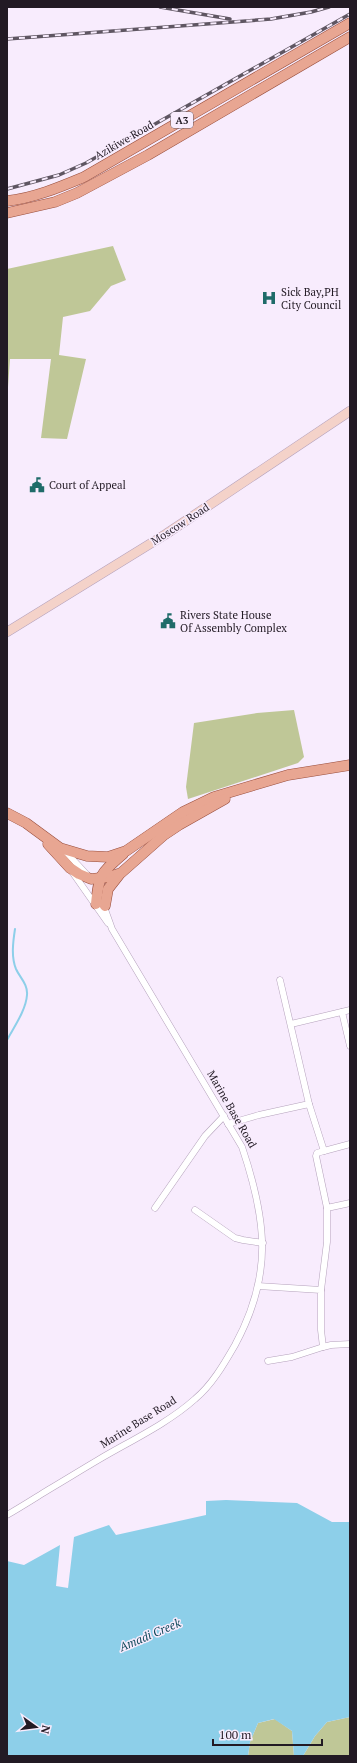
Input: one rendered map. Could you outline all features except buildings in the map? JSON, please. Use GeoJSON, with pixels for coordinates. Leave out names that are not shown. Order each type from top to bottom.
{"type":"FeatureCollection","features":[{"type":"Feature","properties":{"kind":"main road","name":"Azikiwe Road"},"geometry":{"type":"LineString","coordinates":[[7,201],[46,192],[84,177],[350,23]]}},
{"type":"Feature","properties":{"kind":"main road","name":"A3"},"geometry":{"type":"LineString","coordinates":[[7,213],[55,202],[77,193],[148,155],[350,37]]}},
{"type":"Feature","properties":{"kind":"main road"},"geometry":{"type":"LineString","coordinates":[[95,879],[126,851],[183,812],[214,797],[288,775],[350,764]]}},
{"type":"Feature","properties":{"kind":"main road"},"geometry":{"type":"LineString","coordinates":[[100,905],[108,889],[121,873],[154,844],[179,825],[245,788]]}},
{"type":"Feature","properties":{"kind":"main road"},"geometry":{"type":"LineString","coordinates":[[7,813],[26,823],[60,848],[77,854],[108,857],[126,851]]}},
{"type":"Feature","properties":{"kind":"main road"},"geometry":{"type":"LineString","coordinates":[[38,833],[70,868],[95,879],[121,873]]}},
{"type":"Feature","properties":{"kind":"main road"},"geometry":{"type":"LineString","coordinates":[[95,879],[100,905]]}},
{"type":"Feature","properties":{"kind":"street","name":"Moscow Road"},"geometry":{"type":"LineString","coordinates":[[7,632],[166,534],[350,411]]}},
{"type":"Feature","properties":{"kind":"street"},"geometry":{"type":"LineString","coordinates":[[60,848],[95,879]]}},
{"type":"Feature","properties":{"kind":"street","name":"Marine Base Road"},"geometry":{"type":"LineString","coordinates":[[7,1515],[163,1422],[196,1399],[229,1356],[241,1334],[258,1286],[263,1243],[261,1219],[254,1182],[242,1147],[112,929],[100,905],[70,868]]}},
{"type":"Feature","properties":{"kind":"street"},"geometry":{"type":"LineString","coordinates":[[280,980],[309,1104],[324,1151]]}},
{"type":"Feature","properties":{"kind":"street"},"geometry":{"type":"LineString","coordinates":[[291,1024],[350,1010]]}},
{"type":"Feature","properties":{"kind":"street"},"geometry":{"type":"LineString","coordinates":[[342,1012],[350,1046]]}},
{"type":"Feature","properties":{"kind":"street"},"geometry":{"type":"LineString","coordinates":[[228,1124],[259,1114],[309,1104]]}},
{"type":"Feature","properties":{"kind":"street"},"geometry":{"type":"LineString","coordinates":[[154,1208],[205,1136],[224,1116]]}},
{"type":"Feature","properties":{"kind":"street"},"geometry":{"type":"LineString","coordinates":[[323,1347],[321,1330],[321,1290],[327,1242],[327,1208],[316,1156],[317,1153],[350,1144]]}},
{"type":"Feature","properties":{"kind":"street"},"geometry":{"type":"LineString","coordinates":[[327,1208],[350,1203]]}},
{"type":"Feature","properties":{"kind":"street"},"geometry":{"type":"LineString","coordinates":[[195,1210],[236,1238],[263,1243]]}},
{"type":"Feature","properties":{"kind":"street"},"geometry":{"type":"LineString","coordinates":[[258,1286],[321,1290]]}},
{"type":"Feature","properties":{"kind":"street"},"geometry":{"type":"LineString","coordinates":[[268,1361],[292,1357],[331,1345],[350,1344]]}},
{"type":"Feature","properties":{"kind":"green space"},"geometry":{"type":"Polygon","coordinates":[[[113,246],[126,280],[111,286],[90,311],[63,317],[59,355],[86,359],[67,439],[41,438],[51,359],[10,359],[7,401],[7,269],[113,246]]]}},
{"type":"Feature","properties":{"kind":"green space"},"geometry":{"type":"Polygon","coordinates":[[[294,710],[304,757],[298,763],[188,799],[186,787],[194,723],[257,713],[294,710]]]}},
{"type":"Feature","properties":{"kind":"green space"},"geometry":{"type":"Polygon","coordinates":[[[350,1717],[350,1756],[303,1756],[315,1736],[327,1722],[350,1717]]]}},
{"type":"Feature","properties":{"kind":"green space"},"geometry":{"type":"Polygon","coordinates":[[[275,1719],[292,1731],[294,1756],[248,1756],[250,1742],[258,1723],[275,1719]]]}},
{"type":"Feature","properties":{"kind":"water","name":"Amadi Creek"},"geometry":{"type":"Polygon","coordinates":[[[226,1500],[297,1503],[332,1522],[350,1522],[350,1717],[327,1722],[315,1736],[303,1756],[294,1756],[292,1731],[274,1719],[258,1723],[250,1742],[248,1756],[7,1756],[7,1561],[24,1565],[60,1545],[56,1586],[68,1588],[74,1537],[109,1525],[116,1535],[206,1515],[206,1501],[226,1500]]]}},
{"type":"Feature","properties":{"kind":"waterway"},"geometry":{"type":"LineString","coordinates":[[7,1040],[22,1012],[27,995],[26,988],[13,960],[15,929]]}},
{"type":"Feature","properties":{"kind":"railway"},"geometry":{"type":"LineString","coordinates":[[160,7],[230,19]]}},
{"type":"Feature","properties":{"kind":"railway"},"geometry":{"type":"LineString","coordinates":[[7,39],[271,19],[311,12],[329,7]]}},
{"type":"Feature","properties":{"kind":"railway"},"geometry":{"type":"LineString","coordinates":[[7,189],[59,175],[86,163],[350,14]]}},
{"type":"Feature","properties":{"kind":"place","name":"Sick Bay,PH City Council"},"geometry":{"type":"Point","coordinates":[269,298]}},
{"type":"Feature","properties":{"kind":"place","name":"Court of Appeal"},"geometry":{"type":"Point","coordinates":[37,485]}},
{"type":"Feature","properties":{"kind":"place","name":"Rivers State House Of Assembly Complex"},"geometry":{"type":"Point","coordinates":[168,621]}}]}
